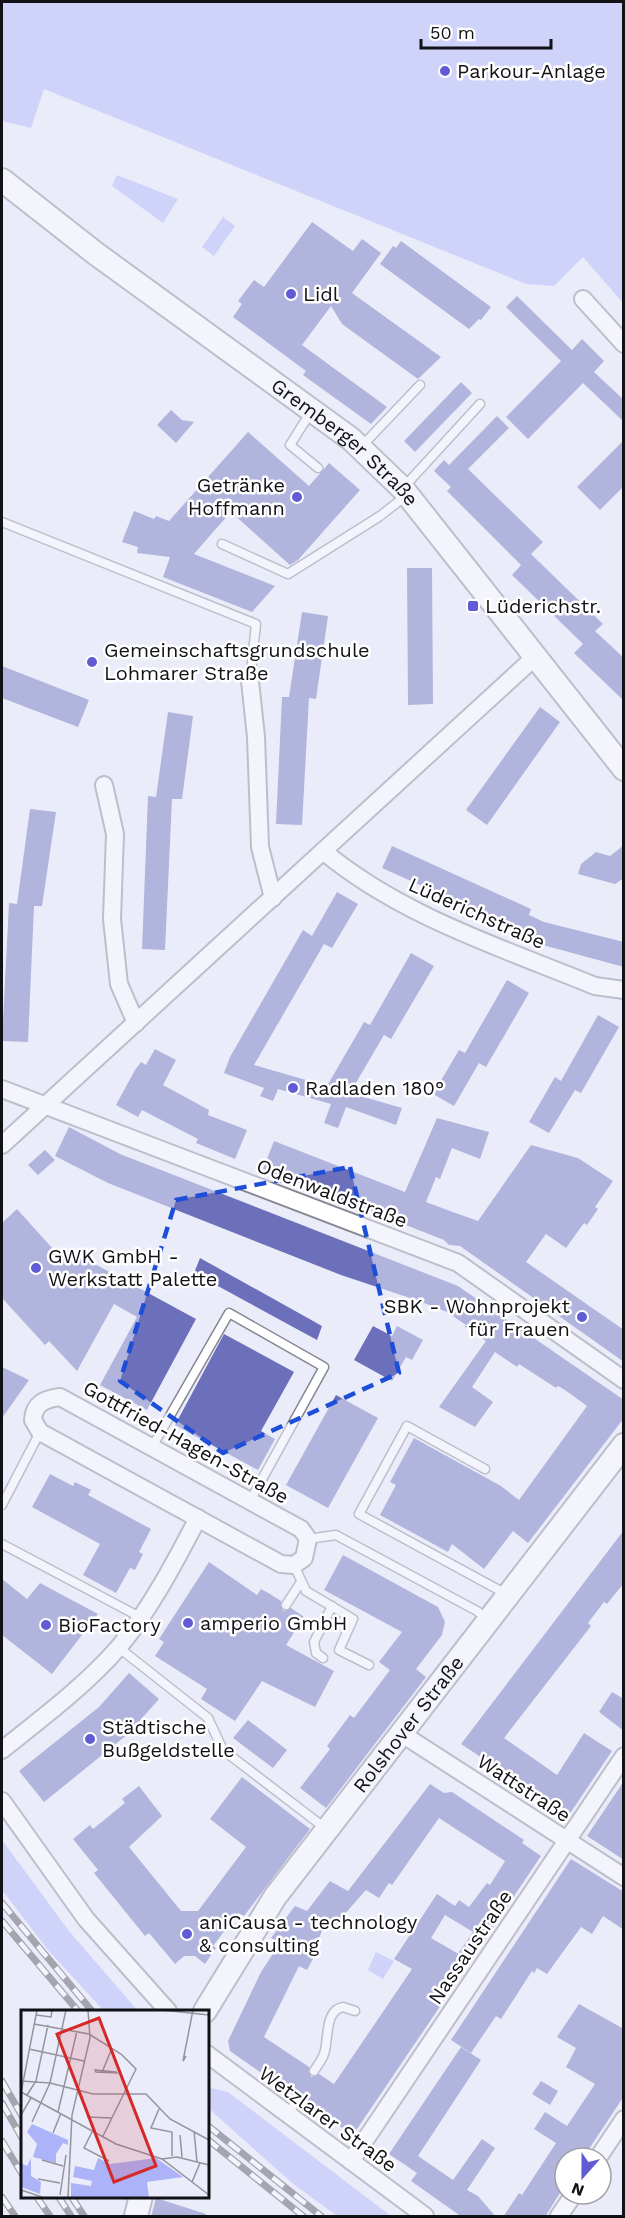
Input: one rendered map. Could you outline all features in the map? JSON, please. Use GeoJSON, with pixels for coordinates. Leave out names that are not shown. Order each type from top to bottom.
{"type":"FeatureCollection","features":[{"type":"Feature","properties":{"kind":"street","name":"Gremberger Straße"},"geometry":{"type":"LineString","coordinates":[[2,180],[76,239],[312,410],[360,448],[405,491],[624,769]]}},
{"type":"Feature","properties":{"kind":"street"},"geometry":{"type":"LineString","coordinates":[[583,299],[624,344]]}},
{"type":"Feature","properties":{"kind":"street"},"geometry":{"type":"LineString","coordinates":[[2,1145],[536,656]]}},
{"type":"Feature","properties":{"kind":"street"},"geometry":{"type":"LineString","coordinates":[[250,681],[256,736],[261,847],[273,898]]}},
{"type":"Feature","properties":{"kind":"street"},"geometry":{"type":"LineString","coordinates":[[104,784],[115,834],[112,919],[117,973],[119,984],[136,1023]]}},
{"type":"Feature","properties":{"kind":"street","name":"Lüderichstraße"},"geometry":{"type":"LineString","coordinates":[[323,851],[348,872],[417,912],[595,986],[624,990]]}},
{"type":"Feature","properties":{"kind":"street","name":"Odenwaldstraße"},"geometry":{"type":"LineString","coordinates":[[2,1089],[458,1263],[624,1380]]}},
{"type":"Feature","properties":{"kind":"street","name":"Gottfried-Hagen-Straße"},"geometry":{"type":"LineString","coordinates":[[40,1432],[33,1420],[36,1407],[45,1400],[60,1397],[301,1529],[308,1539]]}},
{"type":"Feature","properties":{"kind":"street"},"geometry":{"type":"LineString","coordinates":[[40,1432],[281,1564],[294,1564],[308,1552],[308,1539]]}},
{"type":"Feature","properties":{"kind":"street","name":"Rolshover Straße"},"geometry":{"type":"LineString","coordinates":[[206,2010],[275,1898],[326,1829],[624,1445]]}},
{"type":"Feature","properties":{"kind":"street"},"geometry":{"type":"LineString","coordinates":[[2,1750],[59,1705],[118,1647],[162,1587],[198,1518]]}},
{"type":"Feature","properties":{"kind":"street","name":"Wattstraße"},"geometry":{"type":"LineString","coordinates":[[402,1734],[624,1877]]}},
{"type":"Feature","properties":{"kind":"street","name":"Nassaustraße"},"geometry":{"type":"LineString","coordinates":[[351,2161],[624,1756]]}},
{"type":"Feature","properties":{"kind":"street"},"geometry":{"type":"LineString","coordinates":[[2,1801],[86,1919],[167,2010]]}},
{"type":"Feature","properties":{"kind":"street","name":"Wetzlarer Straße"},"geometry":{"type":"LineString","coordinates":[[208,2055],[425,2217]]}},
{"type":"Feature","properties":{"kind":"street"},"geometry":{"type":"LineString","coordinates":[[606,2146],[624,2119]]}},
{"type":"Feature","properties":{"kind":"street"},"geometry":{"type":"LineString","coordinates":[[136,2217],[141,2197]]}},
{"type":"Feature","properties":{"kind":"lane"},"geometry":{"type":"LineString","coordinates":[[360,448],[420,384]]}},
{"type":"Feature","properties":{"kind":"lane"},"geometry":{"type":"LineString","coordinates":[[222,544],[288,574],[380,516],[405,491],[480,404]]}},
{"type":"Feature","properties":{"kind":"lane"},"geometry":{"type":"LineString","coordinates":[[312,410],[290,445],[318,468]]}},
{"type":"Feature","properties":{"kind":"lane"},"geometry":{"type":"LineString","coordinates":[[2,522],[256,624],[250,681]]}},
{"type":"Feature","properties":{"kind":"lane"},"geometry":{"type":"LineString","coordinates":[[152,1447],[229,1313],[324,1367],[250,1501]]}},
{"type":"Feature","properties":{"kind":"lane"},"geometry":{"type":"LineString","coordinates":[[485,1469],[407,1426],[359,1514],[508,1596]]}},
{"type":"Feature","properties":{"kind":"lane"},"geometry":{"type":"LineString","coordinates":[[2,1505],[40,1432]]}},
{"type":"Feature","properties":{"kind":"lane"},"geometry":{"type":"LineString","coordinates":[[308,1539],[336,1535],[477,1611],[489,1620]]}},
{"type":"Feature","properties":{"kind":"lane"},"geometry":{"type":"LineString","coordinates":[[2,1544],[140,1617]]}},
{"type":"Feature","properties":{"kind":"lane"},"geometry":{"type":"LineString","coordinates":[[294,1564],[306,1591],[353,1619],[339,1650],[369,1665]]}},
{"type":"Feature","properties":{"kind":"lane"},"geometry":{"type":"LineString","coordinates":[[286,1605],[301,1582]]}},
{"type":"Feature","properties":{"kind":"lane"},"geometry":{"type":"LineString","coordinates":[[323,1658],[316,1653],[314,1642],[332,1606]]}},
{"type":"Feature","properties":{"kind":"lane"},"geometry":{"type":"LineString","coordinates":[[118,1647],[208,1718],[223,1750],[326,1829]]}},
{"type":"Feature","properties":{"kind":"lane"},"geometry":{"type":"LineString","coordinates":[[314,2071],[325,2053],[327,2032],[333,2013],[343,2007],[355,2011]]}},
{"type":"Feature","properties":{"kind":"lane"},"geometry":{"type":"LineString","coordinates":[[288,2115],[298,2098]]}},
{"type":"Feature","properties":{"kind":"highlighted area"},"geometry":{"type":"Polygon","coordinates":[[[350,1167],[399,1373],[223,1453],[120,1381],[176,1200],[350,1167]]]}},
{"type":"Feature","properties":{"kind":"shaded area"},"geometry":{"type":"Polygon","coordinates":[[[2,2],[623,2],[623,303],[583,257],[554,286],[526,284],[44,89],[31,128],[2,121],[2,2]]]}},
{"type":"Feature","properties":{"kind":"shaded area"},"geometry":{"type":"Polygon","coordinates":[[[117,175],[178,199],[163,223],[112,186],[117,175]]]}},
{"type":"Feature","properties":{"kind":"shaded area"},"geometry":{"type":"Polygon","coordinates":[[[223,217],[235,226],[214,256],[202,247],[223,217]]]}},
{"type":"Feature","properties":{"kind":"shaded area"},"geometry":{"type":"Polygon","coordinates":[[[2,1840],[69,1931],[137,2010],[103,2010],[48,1950],[2,1890],[2,1840]]]}},
{"type":"Feature","properties":{"kind":"shaded area"},"geometry":{"type":"Polygon","coordinates":[[[376,1952],[394,1961],[383,1979],[368,1970],[376,1952]]]}},
{"type":"Feature","properties":{"kind":"shaded area"},"geometry":{"type":"Polygon","coordinates":[[[208,2087],[228,2092],[391,2216],[337,2216],[292,2183],[208,2108],[208,2087]]]}},
{"type":"Feature","properties":{"kind":"building"},"geometry":{"type":"Polygon","coordinates":[[[312,222],[353,251],[362,239],[381,253],[352,293],[441,357],[418,379],[342,324],[331,306],[302,345],[387,407],[371,424],[303,375],[306,371],[233,317],[242,304],[238,301],[254,280],[264,287],[312,222]]]}},
{"type":"Feature","properties":{"kind":"building"},"geometry":{"type":"Polygon","coordinates":[[[401,241],[491,307],[481,320],[479,319],[469,329],[380,264],[393,246],[396,248],[401,241]]]}},
{"type":"Feature","properties":{"kind":"building"},"geometry":{"type":"Polygon","coordinates":[[[517,296],[572,350],[582,339],[604,361],[594,372],[624,400],[624,422],[583,383],[528,439],[506,417],[561,361],[506,307],[517,296]]]}},
{"type":"Feature","properties":{"kind":"building"},"geometry":{"type":"Polygon","coordinates":[[[461,382],[472,393],[415,452],[404,441],[461,382]]]}},
{"type":"Feature","properties":{"kind":"building"},"geometry":{"type":"Polygon","coordinates":[[[171,410],[182,420],[194,422],[176,443],[157,425],[171,410]]]}},
{"type":"Feature","properties":{"kind":"building"},"geometry":{"type":"Polygon","coordinates":[[[497,416],[509,428],[468,469],[543,542],[531,554],[603,624],[595,631],[624,658],[624,701],[574,653],[583,644],[512,575],[521,565],[447,491],[451,487],[434,471],[444,460],[449,465],[497,416]]]}},
{"type":"Feature","properties":{"kind":"building"},"geometry":{"type":"Polygon","coordinates":[[[248,432],[309,486],[329,463],[360,490],[298,560],[290,565],[231,512],[214,531],[194,554],[275,586],[252,612],[163,577],[170,557],[137,553],[138,547],[122,542],[134,511],[154,519],[156,516],[169,521],[248,432]]]}},
{"type":"Feature","properties":{"kind":"building"},"geometry":{"type":"Polygon","coordinates":[[[624,440],[624,486],[600,510],[577,487],[624,440]]]}},
{"type":"Feature","properties":{"kind":"building"},"geometry":{"type":"Polygon","coordinates":[[[407,568],[432,568],[433,704],[408,705],[407,568]]]}},
{"type":"Feature","properties":{"kind":"building"},"geometry":{"type":"Polygon","coordinates":[[[302,612],[328,616],[316,699],[309,698],[302,825],[276,824],[282,697],[289,697],[302,612]]]}},
{"type":"Feature","properties":{"kind":"building"},"geometry":{"type":"Polygon","coordinates":[[[2,666],[89,700],[78,727],[2,698],[2,666]]]}},
{"type":"Feature","properties":{"kind":"building"},"geometry":{"type":"Polygon","coordinates":[[[540,707],[560,722],[487,825],[466,810],[540,707]]]}},
{"type":"Feature","properties":{"kind":"building"},"geometry":{"type":"Polygon","coordinates":[[[168,712],[193,716],[182,799],[172,799],[165,950],[142,949],[148,796],[156,797],[168,712]]]}},
{"type":"Feature","properties":{"kind":"building"},"geometry":{"type":"Polygon","coordinates":[[[30,809],[56,812],[42,906],[34,906],[28,1042],[2,1041],[9,903],[17,904],[30,809]]]}},
{"type":"Feature","properties":{"kind":"building"},"geometry":{"type":"Polygon","coordinates":[[[624,845],[624,878],[615,884],[578,874],[581,864],[596,852],[610,856],[624,845]]]}},
{"type":"Feature","properties":{"kind":"building"},"geometry":{"type":"Polygon","coordinates":[[[392,846],[531,909],[529,915],[544,922],[624,942],[624,967],[539,944],[540,939],[382,868],[392,846]]]}},
{"type":"Feature","properties":{"kind":"building"},"geometry":{"type":"Polygon","coordinates":[[[337,892],[358,904],[332,948],[324,944],[254,1065],[327,1086],[364,1022],[370,1025],[411,953],[434,966],[391,1039],[384,1035],[350,1093],[402,1108],[396,1125],[346,1107],[338,1128],[324,1123],[331,1104],[278,1089],[273,1101],[260,1096],[264,1088],[224,1073],[230,1057],[303,930],[312,936],[337,892]]]}},
{"type":"Feature","properties":{"kind":"building"},"geometry":{"type":"Polygon","coordinates":[[[507,980],[529,993],[486,1067],[479,1063],[454,1106],[433,1094],[459,1050],[465,1053],[507,980]]]}},
{"type":"Feature","properties":{"kind":"building"},"geometry":{"type":"Polygon","coordinates":[[[598,1015],[619,1027],[581,1093],[575,1090],[549,1133],[529,1122],[555,1077],[561,1081],[598,1015]]]}},
{"type":"Feature","properties":{"kind":"building"},"geometry":{"type":"Polygon","coordinates":[[[155,1049],[176,1060],[163,1085],[209,1110],[208,1115],[247,1130],[235,1159],[196,1143],[198,1139],[142,1110],[138,1117],[116,1105],[135,1070],[141,1062],[146,1065],[155,1049]]]}},
{"type":"Feature","properties":{"kind":"building"},"geometry":{"type":"Polygon","coordinates":[[[437,1118],[489,1132],[480,1159],[452,1148],[440,1179],[436,1177],[426,1202],[450,1211],[478,1221],[531,1145],[578,1158],[613,1181],[595,1207],[598,1209],[587,1225],[584,1223],[566,1248],[546,1234],[526,1262],[624,1330],[624,1362],[460,1246],[449,1245],[444,1240],[263,1169],[274,1141],[405,1192],[437,1118]]]}},
{"type":"Feature","properties":{"kind":"building"},"geometry":{"type":"Polygon","coordinates":[[[69,1127],[120,1154],[458,1286],[624,1400],[624,1418],[528,1543],[513,1531],[484,1569],[452,1544],[448,1552],[380,1515],[396,1485],[390,1482],[414,1438],[501,1486],[519,1500],[587,1406],[565,1390],[558,1386],[556,1388],[519,1364],[517,1367],[495,1352],[472,1387],[493,1402],[475,1427],[439,1407],[486,1341],[465,1327],[466,1325],[447,1312],[341,1275],[108,1183],[55,1156],[69,1127]]]}},
{"type":"Feature","properties":{"kind":"building"},"geometry":{"type":"Polygon","coordinates":[[[45,1150],[55,1160],[38,1175],[28,1165],[45,1150]]]}},
{"type":"Feature","properties":{"kind":"building"},"geometry":{"type":"Polygon","coordinates":[[[17,1209],[61,1258],[69,1250],[196,1319],[147,1410],[100,1385],[137,1317],[114,1304],[77,1371],[49,1341],[45,1345],[2,1298],[2,1223],[17,1209]]]}},
{"type":"Feature","properties":{"kind":"building"},"geometry":{"type":"Polygon","coordinates":[[[200,1258],[322,1326],[317,1340],[194,1273],[200,1258]]]}},
{"type":"Feature","properties":{"kind":"building"},"geometry":{"type":"Polygon","coordinates":[[[373,1326],[392,1336],[397,1326],[423,1340],[412,1360],[406,1357],[392,1381],[354,1360],[373,1326]]]}},
{"type":"Feature","properties":{"kind":"building"},"geometry":{"type":"Polygon","coordinates":[[[224,1334],[294,1372],[261,1431],[275,1439],[258,1470],[175,1425],[224,1334]]]}},
{"type":"Feature","properties":{"kind":"building"},"geometry":{"type":"Polygon","coordinates":[[[2,1367],[29,1380],[2,1418],[2,1367]]]}},
{"type":"Feature","properties":{"kind":"building"},"geometry":{"type":"Polygon","coordinates":[[[336,1395],[378,1418],[328,1508],[286,1485],[336,1395]]]}},
{"type":"Feature","properties":{"kind":"building"},"geometry":{"type":"Polygon","coordinates":[[[50,1474],[73,1486],[75,1482],[91,1490],[88,1495],[151,1529],[139,1552],[143,1554],[135,1570],[130,1568],[116,1593],[83,1575],[100,1544],[32,1507],[50,1474]]]}},
{"type":"Feature","properties":{"kind":"building"},"geometry":{"type":"Polygon","coordinates":[[[624,1530],[624,1583],[607,1604],[604,1602],[588,1623],[591,1626],[504,1738],[557,1775],[584,1733],[612,1751],[569,1815],[461,1744],[624,1530]]]}},
{"type":"Feature","properties":{"kind":"building"},"geometry":{"type":"Polygon","coordinates":[[[343,1555],[438,1607],[445,1622],[442,1635],[416,1669],[426,1677],[326,1808],[300,1788],[330,1749],[327,1746],[350,1715],[354,1718],[390,1670],[379,1662],[402,1632],[324,1590],[343,1555]]]}},
{"type":"Feature","properties":{"kind":"building"},"geometry":{"type":"Polygon","coordinates":[[[209,1562],[257,1595],[261,1589],[281,1601],[283,1611],[291,1608],[304,1617],[286,1645],[334,1671],[315,1707],[262,1681],[235,1721],[201,1699],[207,1689],[155,1656],[164,1642],[159,1639],[209,1562]]]}},
{"type":"Feature","properties":{"kind":"building","name":"BioFactory"},"geometry":{"type":"Polygon","coordinates":[[[2,1579],[27,1599],[40,1583],[98,1614],[52,1674],[2,1635],[2,1579]]]}},
{"type":"Feature","properties":{"kind":"building","name":"Städtische Bußgeldstelle"},"geometry":{"type":"Polygon","coordinates":[[[129,1673],[159,1699],[128,1734],[44,1802],[19,1771],[99,1707],[129,1673]]]}},
{"type":"Feature","properties":{"kind":"building"},"geometry":{"type":"Polygon","coordinates":[[[612,1692],[624,1699],[624,1731],[599,1712],[612,1692]]]}},
{"type":"Feature","properties":{"kind":"building"},"geometry":{"type":"Polygon","coordinates":[[[248,1720],[287,1750],[273,1768],[233,1738],[248,1720]]]}},
{"type":"Feature","properties":{"kind":"building"},"geometry":{"type":"Polygon","coordinates":[[[242,1777],[310,1829],[244,1916],[238,1913],[213,1946],[216,1948],[205,1964],[195,1956],[184,1956],[175,1964],[149,1933],[145,1936],[94,1873],[98,1870],[73,1839],[90,1825],[93,1829],[125,1803],[122,1799],[139,1786],[162,1816],[129,1847],[181,1911],[198,1911],[246,1847],[210,1819],[242,1777]]]}},
{"type":"Feature","properties":{"kind":"building"},"geometry":{"type":"Polygon","coordinates":[[[624,1781],[624,1860],[587,1836],[624,1781]]]}},
{"type":"Feature","properties":{"kind":"building"},"geometry":{"type":"Polygon","coordinates":[[[430,1784],[444,1793],[452,1792],[524,1840],[522,1843],[541,1856],[471,1960],[459,1952],[473,1932],[445,1915],[431,1938],[462,1956],[436,2002],[441,2005],[355,2132],[351,2129],[353,2135],[303,2102],[302,2093],[293,2095],[230,2051],[228,2041],[261,1972],[280,1943],[271,1938],[295,1906],[307,1911],[330,1881],[348,1891],[430,1784]],[[439,1818],[392,1885],[389,1883],[379,1898],[366,1890],[334,1926],[326,1922],[314,1949],[317,1951],[307,1970],[299,1966],[264,2037],[309,2067],[311,2077],[319,2074],[334,2084],[412,1969],[394,1959],[437,1894],[455,1906],[459,1900],[469,1907],[487,1883],[490,1885],[505,1861],[439,1818]]]}},
{"type":"Feature","properties":{"kind":"building"},"geometry":{"type":"Polygon","coordinates":[[[571,1859],[624,1892],[624,1930],[603,1916],[592,1934],[581,1927],[547,1974],[537,1968],[534,1973],[532,1971],[501,2019],[496,2016],[471,2053],[451,2040],[571,1859]]]}},
{"type":"Feature","properties":{"kind":"building"},"geometry":{"type":"Polygon","coordinates":[[[579,2004],[624,2029],[624,2096],[591,2146],[554,2146],[556,2143],[534,2129],[545,2112],[567,2126],[595,2084],[566,2067],[576,2048],[557,2037],[579,2004]]]}},
{"type":"Feature","properties":{"kind":"building"},"geometry":{"type":"Polygon","coordinates":[[[461,2047],[481,2060],[418,2156],[453,2180],[482,2139],[495,2148],[467,2190],[478,2196],[496,2217],[462,2217],[411,2181],[417,2173],[389,2154],[461,2047]]]}},
{"type":"Feature","properties":{"kind":"building"},"geometry":{"type":"Polygon","coordinates":[[[541,2081],[558,2091],[550,2105],[532,2094],[541,2081]]]}},
{"type":"Feature","properties":{"kind":"building"},"geometry":{"type":"Polygon","coordinates":[[[553,2148],[553,2204],[545,2217],[503,2217],[519,2193],[522,2195],[553,2148]]]}},
{"type":"Feature","properties":{"kind":"building"},"geometry":{"type":"Polygon","coordinates":[[[156,2198],[206,2214],[205,2217],[151,2217],[156,2198]]]}},
{"type":"Feature","properties":{"kind":"railway"},"geometry":{"type":"LineString","coordinates":[[2,1903],[91,2010]]}},
{"type":"Feature","properties":{"kind":"railway"},"geometry":{"type":"LineString","coordinates":[[2,1921],[77,2010]]}},
{"type":"Feature","properties":{"kind":"railway"},"geometry":{"type":"LineString","coordinates":[[2,2081],[21,2114]]}},
{"type":"Feature","properties":{"kind":"railway"},"geometry":{"type":"LineString","coordinates":[[2,2103],[21,2136]]}},
{"type":"Feature","properties":{"kind":"railway"},"geometry":{"type":"LineString","coordinates":[[208,2126],[321,2216]]}},
{"type":"Feature","properties":{"kind":"railway"},"geometry":{"type":"LineString","coordinates":[[208,2140],[303,2216]]}},
{"type":"Feature","properties":{"kind":"railway"},"geometry":{"type":"LineString","coordinates":[[2,2141],[21,2172]]}},
{"type":"Feature","properties":{"kind":"railway"},"geometry":{"type":"LineString","coordinates":[[2,2197],[15,2216]]}},
{"type":"Feature","properties":{"kind":"railway"},"geometry":{"type":"LineString","coordinates":[[37,2197],[50,2216]]}},
{"type":"Feature","properties":{"kind":"railway"},"geometry":{"type":"LineString","coordinates":[[59,2197],[71,2216]]}},
{"type":"Feature","properties":{"kind":"railway"},"geometry":{"type":"LineString","coordinates":[[72,2197],[84,2216]]}},
{"type":"Feature","properties":{"kind":"place","name":"Parkour-Anlage"},"geometry":{"type":"Point","coordinates":[445,71]}},
{"type":"Feature","properties":{"kind":"place","name":"Lidl"},"geometry":{"type":"Point","coordinates":[291,294]}},
{"type":"Feature","properties":{"kind":"place","name":"Getränke Hoffmann"},"geometry":{"type":"Point","coordinates":[297,497]}},
{"type":"Feature","properties":{"kind":"place","name":"Lüderichstr."},"geometry":{"type":"Point","coordinates":[473,606]}},
{"type":"Feature","properties":{"kind":"place","name":"Gemeinschaftsgrundschule Lohmarer Straße"},"geometry":{"type":"Point","coordinates":[92,662]}},
{"type":"Feature","properties":{"kind":"place","name":"Radladen 180°"},"geometry":{"type":"Point","coordinates":[293,1088]}},
{"type":"Feature","properties":{"kind":"place","name":"GWK GmbH - Werkstatt Palette"},"geometry":{"type":"Point","coordinates":[36,1268]}},
{"type":"Feature","properties":{"kind":"place","name":"SBK - Wohnprojekt für Frauen"},"geometry":{"type":"Point","coordinates":[582,1317]}},
{"type":"Feature","properties":{"kind":"place","name":"amperio GmbH"},"geometry":{"type":"Point","coordinates":[188,1623]}},
{"type":"Feature","properties":{"kind":"place","name":"BioFactory"},"geometry":{"type":"Point","coordinates":[46,1625]}},
{"type":"Feature","properties":{"kind":"place","name":"Städtische Bußgeldstelle"},"geometry":{"type":"Point","coordinates":[90,1739]}},
{"type":"Feature","properties":{"kind":"place","name":"aniCausa - technology & consulting"},"geometry":{"type":"Point","coordinates":[187,1934]}}]}
